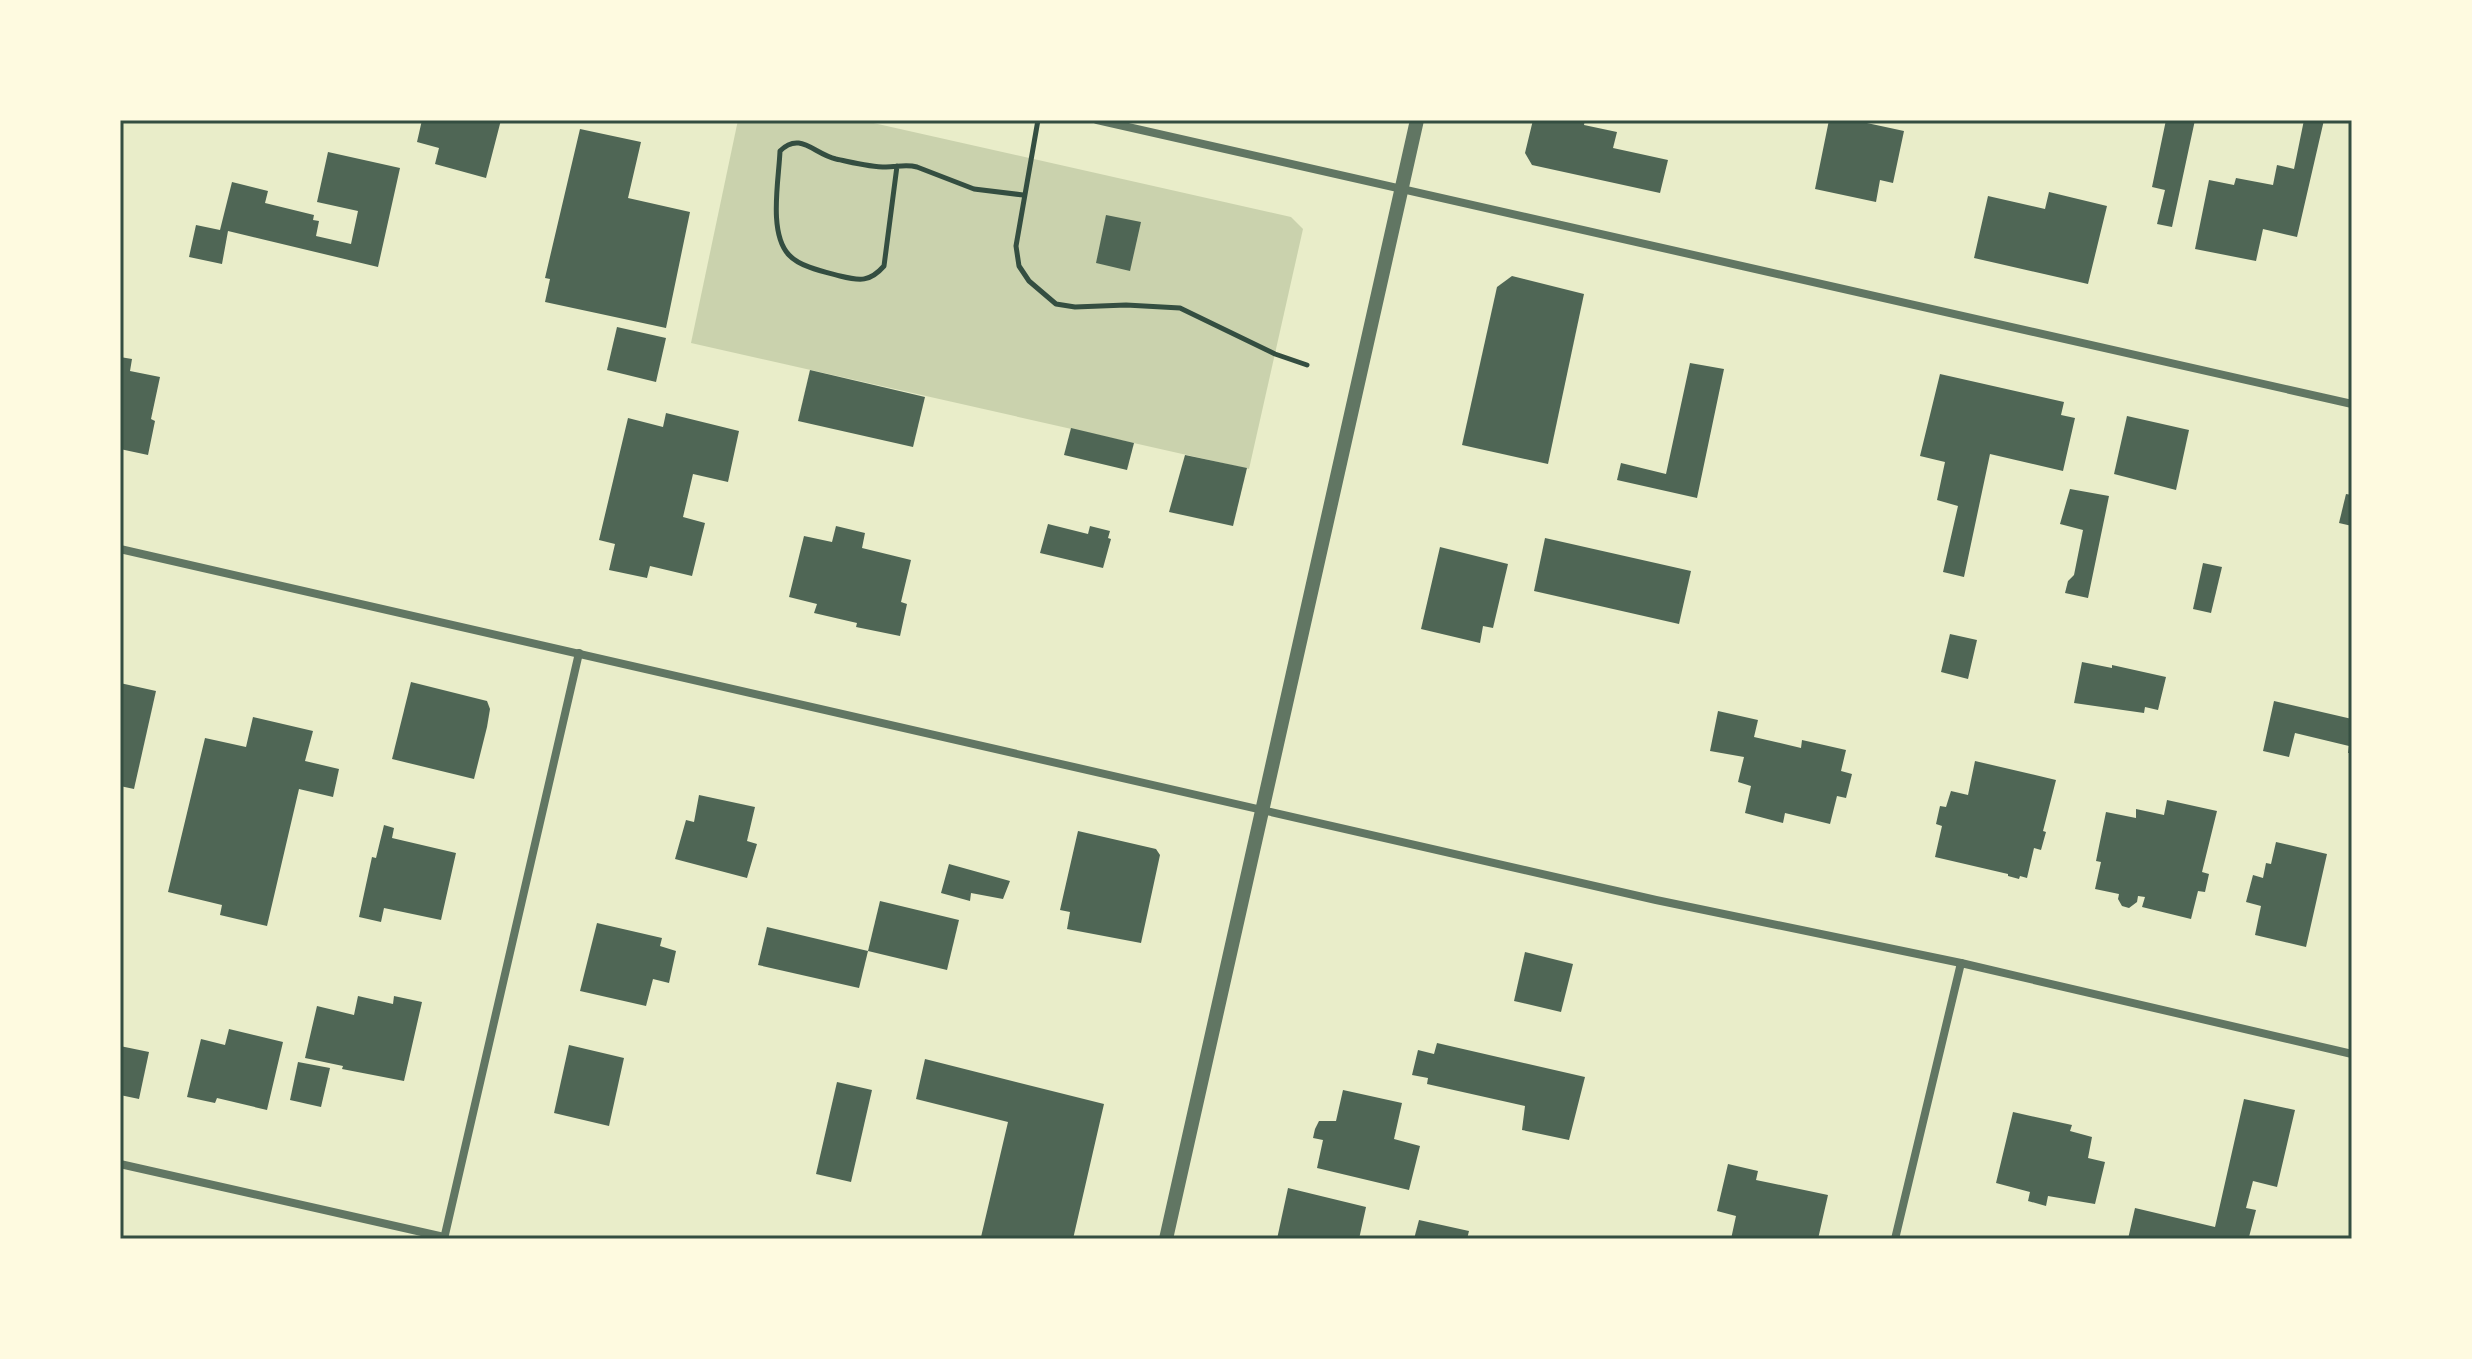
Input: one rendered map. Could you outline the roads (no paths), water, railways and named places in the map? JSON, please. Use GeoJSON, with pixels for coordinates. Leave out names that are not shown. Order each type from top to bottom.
{"type":"FeatureCollection","features":[{"type":"Feature","properties":{"kind":"street"},"geometry":{"type":"LineString","coordinates":[[1097,120],[2352,404]]}},
{"type":"Feature","properties":{"kind":"street"},"geometry":{"type":"LineString","coordinates":[[1166,1239],[1417,120]]}},
{"type":"Feature","properties":{"kind":"street"},"geometry":{"type":"LineString","coordinates":[[120,549],[1656,900],[1961,963],[2352,1054]]}},
{"type":"Feature","properties":{"kind":"street"},"geometry":{"type":"LineString","coordinates":[[120,1164],[444,1238],[579,653]]}},
{"type":"Feature","properties":{"kind":"street"},"geometry":{"type":"LineString","coordinates":[[1895,1239],[1961,963]]}}]}
